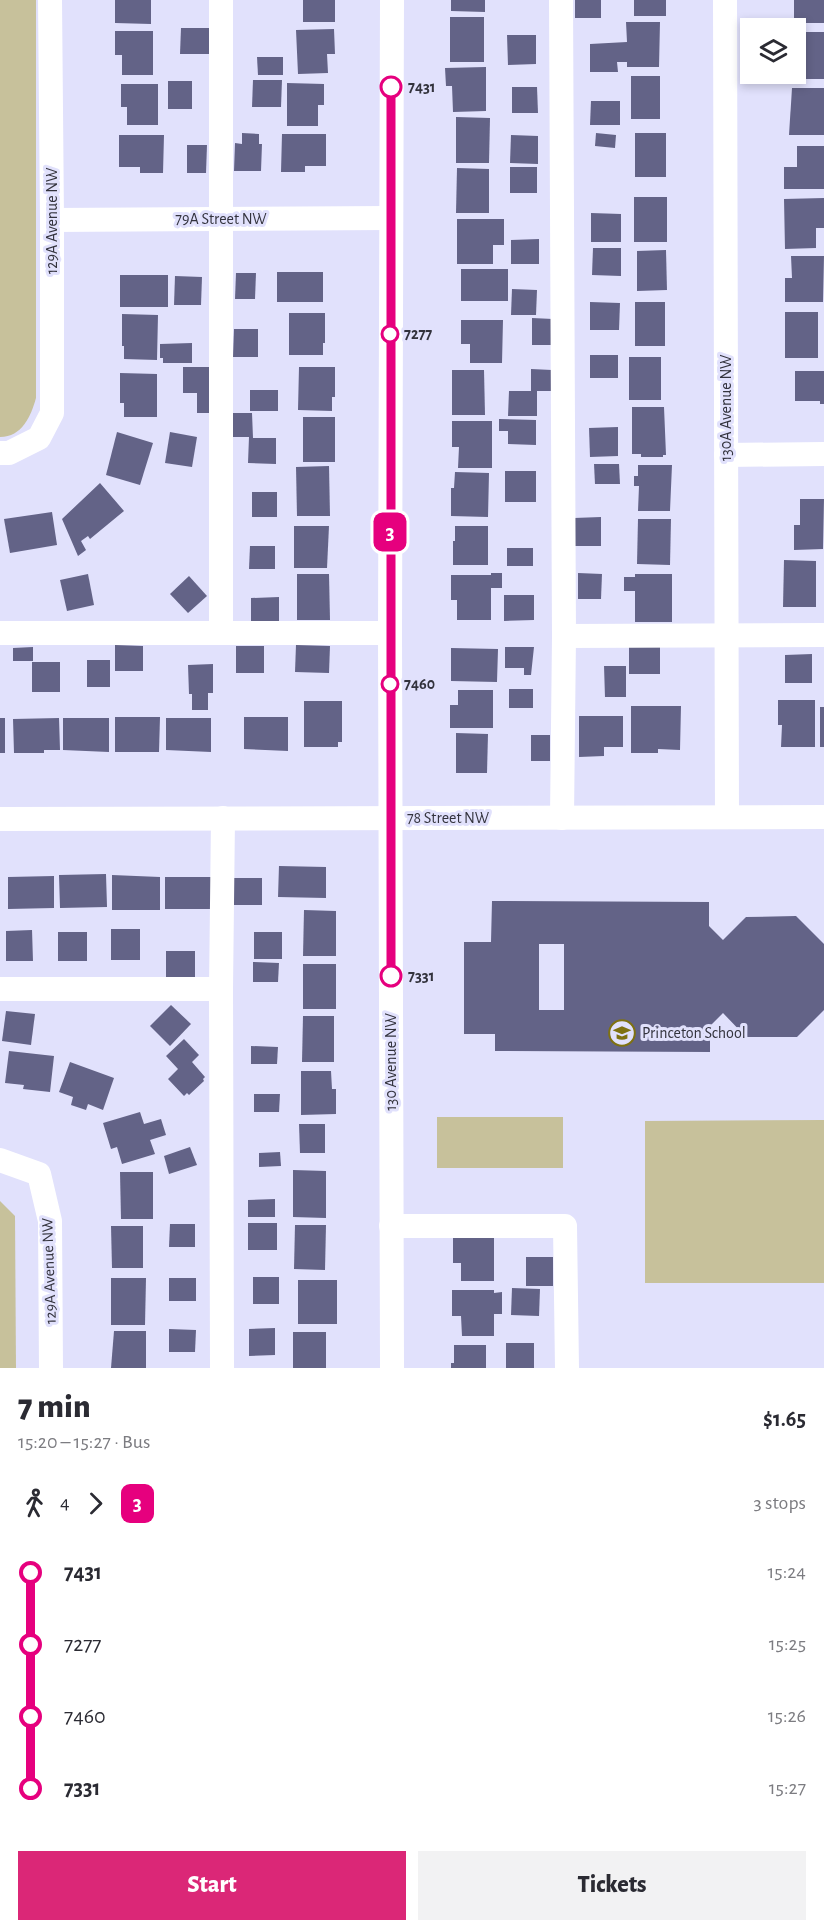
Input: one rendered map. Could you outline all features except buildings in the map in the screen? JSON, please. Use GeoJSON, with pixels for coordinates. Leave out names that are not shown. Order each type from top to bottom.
{"type":"FeatureCollection","features":[{"type":"Feature","properties":{"kind":"street","name":"129A Avenue NW"},"geometry":{"type":"LineString","coordinates":[[0,453],[9,453],[39,438],[52,413],[50,0]]}},
{"type":"Feature","properties":{"kind":"street"},"geometry":{"type":"LineString","coordinates":[[221,0],[222,633]]}},
{"type":"Feature","properties":{"kind":"street","name":"130 Avenue NW"},"geometry":{"type":"LineString","coordinates":[[392,0],[390,218],[392,1368]]}},
{"type":"Feature","properties":{"kind":"street"},"geometry":{"type":"LineString","coordinates":[[561,0],[564,636],[562,818]]}},
{"type":"Feature","properties":{"kind":"street","name":"130A Avenue NW"},"geometry":{"type":"LineString","coordinates":[[725,0],[727,817]]}},
{"type":"Feature","properties":{"kind":"street","name":"79A Street NW"},"geometry":{"type":"LineString","coordinates":[[52,220],[390,218]]}},
{"type":"Feature","properties":{"kind":"street"},"geometry":{"type":"LineString","coordinates":[[726,455],[824,454]]}},
{"type":"Feature","properties":{"kind":"street"},"geometry":{"type":"LineString","coordinates":[[0,633],[390,633]]}},
{"type":"Feature","properties":{"kind":"street"},"geometry":{"type":"LineString","coordinates":[[564,636],[824,635]]}},
{"type":"Feature","properties":{"kind":"street","name":"78 Street NW"},"geometry":{"type":"LineString","coordinates":[[0,819],[824,817]]}},
{"type":"Feature","properties":{"kind":"street"},"geometry":{"type":"LineString","coordinates":[[222,1368],[223,818]]}},
{"type":"Feature","properties":{"kind":"street"},"geometry":{"type":"LineString","coordinates":[[0,989],[221,989]]}},
{"type":"Feature","properties":{"kind":"street","name":"129A Avenue NW"},"geometry":{"type":"LineString","coordinates":[[0,1160],[39,1174],[50,1221],[51,1368]]}},
{"type":"Feature","properties":{"kind":"street"},"geometry":{"type":"LineString","coordinates":[[391,1226],[566,1226],[567,1368]]}},
{"type":"Feature","properties":{"kind":"shaded area"},"geometry":{"type":"Polygon","coordinates":[[[0,0],[36,0],[36,398],[28,418],[20,429],[8,436],[0,437],[0,0]]]}},
{"type":"Feature","properties":{"kind":"shaded area"},"geometry":{"type":"Polygon","coordinates":[[[437,1117],[563,1117],[563,1168],[437,1168],[437,1117]]]}},
{"type":"Feature","properties":{"kind":"shaded area"},"geometry":{"type":"Polygon","coordinates":[[[824,1120],[824,1283],[645,1283],[645,1121],[824,1120]]]}},
{"type":"Feature","properties":{"kind":"shaded area"},"geometry":{"type":"Polygon","coordinates":[[[0,1201],[15,1216],[16,1368],[0,1368],[0,1201]]]}},
{"type":"Feature","properties":{"kind":"bus line","name":"3"},"geometry":{"type":"LineString","coordinates":[[391,87],[391,976]]}},
{"type":"Feature","properties":{"kind":"place","name":"7431"},"geometry":{"type":"Point","coordinates":[391,87]}},
{"type":"Feature","properties":{"kind":"place","name":"7277"},"geometry":{"type":"Point","coordinates":[390,334]}},
{"type":"Feature","properties":{"kind":"place","name":"7460"},"geometry":{"type":"Point","coordinates":[390,684]}},
{"type":"Feature","properties":{"kind":"place","name":"7331"},"geometry":{"type":"Point","coordinates":[391,976]}},
{"type":"Feature","properties":{"kind":"place","name":"Princeton School"},"geometry":{"type":"Point","coordinates":[622,1033]}}]}
